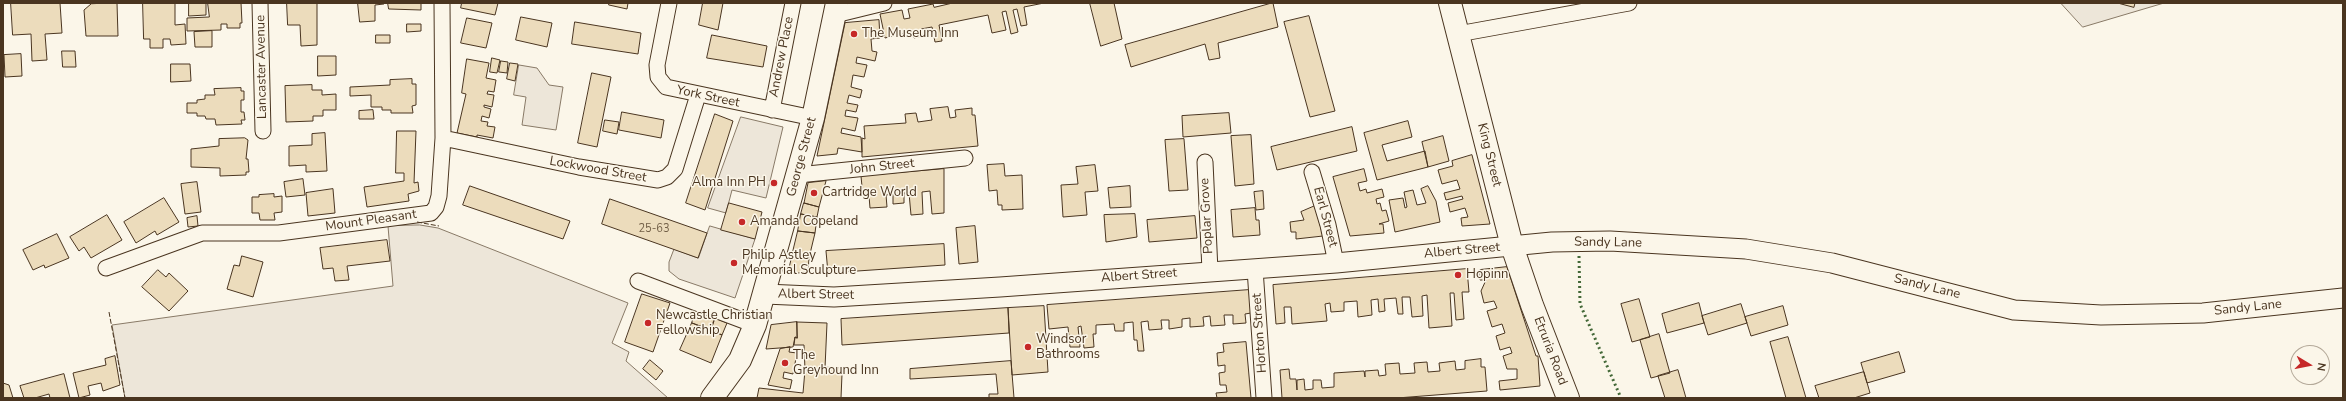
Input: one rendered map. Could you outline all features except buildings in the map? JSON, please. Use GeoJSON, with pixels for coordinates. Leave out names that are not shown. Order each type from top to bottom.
{"type":"FeatureCollection","features":[{"type":"Feature","properties":{"kind":"main road","name":"King Street"},"geometry":{"type":"LineString","coordinates":[[1450,3],[1512,246],[1532,305]]}},
{"type":"Feature","properties":{"kind":"main road","name":"George Street"},"geometry":{"type":"LineString","coordinates":[[721,389],[740,360],[755,325],[765,294],[813,118],[836,9]]}},
{"type":"Feature","properties":{"kind":"main road","name":"Etruria Road"},"geometry":{"type":"LineString","coordinates":[[1532,305],[1568,398]]}},
{"type":"Feature","properties":{"kind":"street","name":"Lancaster Avenue"},"geometry":{"type":"LineString","coordinates":[[260,3],[263,131]]}},
{"type":"Feature","properties":{"kind":"street","name":"Mount Pleasant"},"geometry":{"type":"LineString","coordinates":[[106,268],[202,233],[279,233],[431,213],[436,207],[439,196],[443,138],[442,3]]}},
{"type":"Feature","properties":{"kind":"street","name":"York Street"},"geometry":{"type":"LineString","coordinates":[[669,3],[657,65],[658,77],[666,87],[698,95],[813,118]]}},
{"type":"Feature","properties":{"kind":"street","name":"Andrew Place"},"geometry":{"type":"LineString","coordinates":[[772,110],[793,3]]}},
{"type":"Feature","properties":{"kind":"street"},"geometry":{"type":"LineString","coordinates":[[836,9],[884,3]]}},
{"type":"Feature","properties":{"kind":"street"},"geometry":{"type":"LineString","coordinates":[[1458,34],[1629,3]]}},
{"type":"Feature","properties":{"kind":"street","name":"Lockwood Street"},"geometry":{"type":"LineString","coordinates":[[443,138],[579,167],[658,180],[667,178],[675,169],[698,95]]}},
{"type":"Feature","properties":{"kind":"street","name":"John Street"},"geometry":{"type":"LineString","coordinates":[[798,175],[965,158]]}},
{"type":"Feature","properties":{"kind":"street","name":"Poplar Grove"},"geometry":{"type":"LineString","coordinates":[[1205,162],[1210,271]]}},
{"type":"Feature","properties":{"kind":"street","name":"Earl Street"},"geometry":{"type":"LineString","coordinates":[[1312,172],[1328,225],[1336,263]]}},
{"type":"Feature","properties":{"kind":"street","name":"Sandy Lane"},"geometry":{"type":"LineString","coordinates":[[1512,246],[1552,242],[1610,241],[1746,249],[1832,263],[2014,310],[2101,315],[2202,313],[2343,298]]}},
{"type":"Feature","properties":{"kind":"street","name":"Albert Street"},"geometry":{"type":"LineString","coordinates":[[765,294],[783,293],[834,297],[1336,263],[1512,246]]}},
{"type":"Feature","properties":{"kind":"street","name":"Horton Street"},"geometry":{"type":"LineString","coordinates":[[1255,269],[1264,398]]}},
{"type":"Feature","properties":{"kind":"street"},"geometry":{"type":"LineString","coordinates":[[638,281],[755,325]]}},
{"type":"Feature","properties":{"kind":"shaded area"},"geometry":{"type":"Polygon","coordinates":[[[2061,3],[2164,3],[2083,27],[2061,3]]]}},
{"type":"Feature","properties":{"kind":"shaded area"},"geometry":{"type":"Polygon","coordinates":[[[519,65],[537,68],[549,85],[563,87],[556,130],[522,125],[526,97],[514,95],[519,65]]]}},
{"type":"Feature","properties":{"kind":"shaded area"},"geometry":{"type":"Polygon","coordinates":[[[741,117],[783,127],[766,198],[732,190],[726,213],[708,208],[741,117]]]}},
{"type":"Feature","properties":{"kind":"shaded area"},"geometry":{"type":"Polygon","coordinates":[[[420,225],[438,228],[628,303],[612,343],[629,352],[626,361],[668,398],[125,398],[112,325],[393,286],[388,226],[420,225]]]}},
{"type":"Feature","properties":{"kind":"shaded area"},"geometry":{"type":"Polygon","coordinates":[[[710,226],[755,239],[735,298],[679,279],[669,271],[669,262],[674,249],[698,258],[710,226]]]}},
{"type":"Feature","properties":{"kind":"hedge"},"geometry":{"type":"LineString","coordinates":[[1579,256],[1580,304],[1621,398]]}},
{"type":"Feature","properties":{"kind":"fence"},"geometry":{"type":"LineString","coordinates":[[417,222],[439,226]]}},
{"type":"Feature","properties":{"kind":"fence"},"geometry":{"type":"LineString","coordinates":[[109,312],[125,398]]}},
{"type":"Feature","properties":{"kind":"place","name":"The Museum Inn"},"geometry":{"type":"Point","coordinates":[854,34]}},
{"type":"Feature","properties":{"kind":"place","name":"Alma Inn PH"},"geometry":{"type":"Point","coordinates":[774,183]}},
{"type":"Feature","properties":{"kind":"place","name":"Cartridge World"},"geometry":{"type":"Point","coordinates":[814,193]}},
{"type":"Feature","properties":{"kind":"place","name":"Amanda Copeland"},"geometry":{"type":"Point","coordinates":[742,222]}},
{"type":"Feature","properties":{"kind":"place","name":"Philip Astley Memorial Sculpture"},"geometry":{"type":"Point","coordinates":[734,263]}},
{"type":"Feature","properties":{"kind":"place","name":"Hopinn"},"geometry":{"type":"Point","coordinates":[1458,275]}},
{"type":"Feature","properties":{"kind":"place","name":"Newcastle Christian Fellowship"},"geometry":{"type":"Point","coordinates":[648,323]}},
{"type":"Feature","properties":{"kind":"place","name":"Windsor Bathrooms"},"geometry":{"type":"Point","coordinates":[1028,347]}},
{"type":"Feature","properties":{"kind":"place","name":"The Greyhound Inn"},"geometry":{"type":"Point","coordinates":[785,363]}}]}
